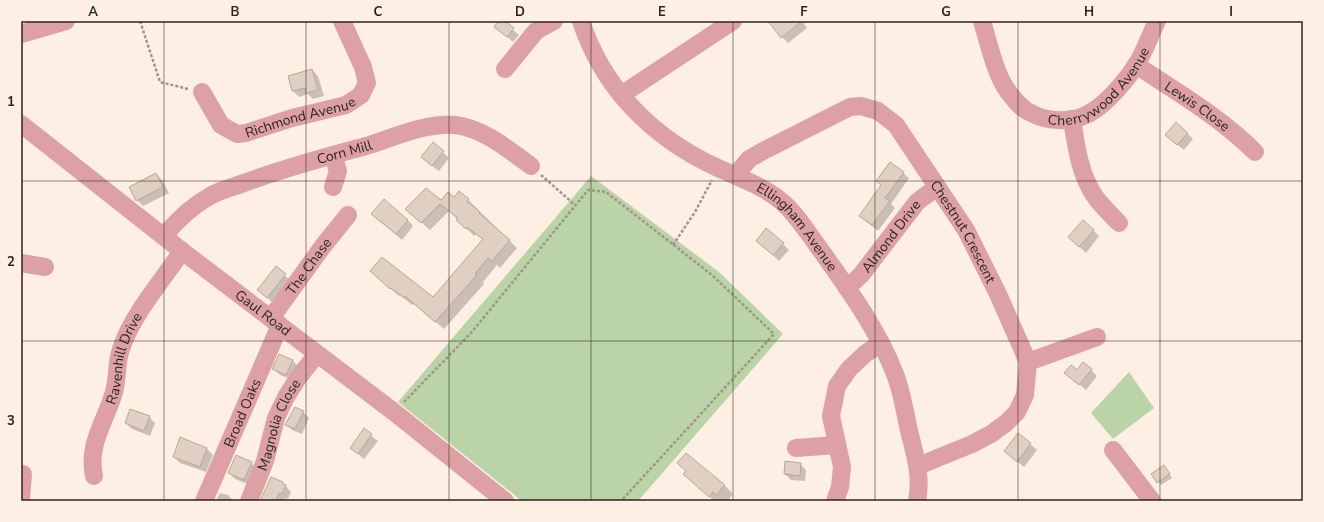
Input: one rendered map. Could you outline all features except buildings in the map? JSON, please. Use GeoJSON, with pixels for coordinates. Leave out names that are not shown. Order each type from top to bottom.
{"type":"FeatureCollection","features":[{"type":"Feature","properties":{"kind":"street"},"geometry":{"type":"LineString","coordinates":[[21,34],[66,21]]}},
{"type":"Feature","properties":{"kind":"street","name":"Richmond Avenue"},"geometry":{"type":"LineString","coordinates":[[202,92],[221,125],[237,134],[246,133],[292,118],[346,106],[361,95],[366,83],[363,68],[342,21]]}},
{"type":"Feature","properties":{"kind":"street"},"geometry":{"type":"LineString","coordinates":[[504,68],[536,31],[554,21]]}},
{"type":"Feature","properties":{"kind":"street","name":"Ellingham Avenue"},"geometry":{"type":"LineString","coordinates":[[581,21],[588,41],[601,69],[646,122],[683,149],[718,168],[736,175],[761,188],[782,202],[807,232],[847,288],[881,343],[896,375],[918,466],[917,501]]}},
{"type":"Feature","properties":{"kind":"street"},"geometry":{"type":"LineString","coordinates":[[621,94],[733,21]]}},
{"type":"Feature","properties":{"kind":"street","name":"Cherrywood Avenue"},"geometry":{"type":"LineString","coordinates":[[982,21],[990,50],[1006,88],[1018,103],[1030,113],[1045,118],[1072,119],[1088,114],[1098,108],[1109,98],[1136,66],[1157,21]]}},
{"type":"Feature","properties":{"kind":"street","name":"Lewis Close"},"geometry":{"type":"LineString","coordinates":[[1136,66],[1212,116],[1239,136],[1255,152]]}},
{"type":"Feature","properties":{"kind":"street","name":"Chestnut Crescent"},"geometry":{"type":"LineString","coordinates":[[736,175],[750,159],[765,150],[850,107],[861,106],[878,112],[896,125],[966,230],[998,294],[1028,362],[1025,395],[1017,412],[1006,423],[991,434],[972,444],[918,466]]}},
{"type":"Feature","properties":{"kind":"street"},"geometry":{"type":"LineString","coordinates":[[1072,119],[1083,172],[1096,198],[1119,223]]}},
{"type":"Feature","properties":{"kind":"street","name":"Gaul Road"},"geometry":{"type":"LineString","coordinates":[[21,124],[182,251],[394,412],[505,501]]}},
{"type":"Feature","properties":{"kind":"street","name":"Corn Mill"},"geometry":{"type":"LineString","coordinates":[[164,236],[176,221],[193,207],[212,195],[272,173],[412,131],[454,125],[467,128],[496,141],[531,166]]}},
{"type":"Feature","properties":{"kind":"street"},"geometry":{"type":"LineString","coordinates":[[333,155],[338,170],[333,187]]}},
{"type":"Feature","properties":{"kind":"street","name":"Almond Drive"},"geometry":{"type":"LineString","coordinates":[[847,288],[861,275],[917,202],[936,187]]}},
{"type":"Feature","properties":{"kind":"street","name":"The Chase"},"geometry":{"type":"LineString","coordinates":[[276,321],[323,246],[348,215]]}},
{"type":"Feature","properties":{"kind":"street","name":"Ravenhill Drive"},"geometry":{"type":"LineString","coordinates":[[94,476],[91,462],[97,437],[114,392],[120,350],[135,322],[182,251]]}},
{"type":"Feature","properties":{"kind":"street"},"geometry":{"type":"LineString","coordinates":[[21,263],[45,267]]}},
{"type":"Feature","properties":{"kind":"street","name":"Broad Oaks"},"geometry":{"type":"LineString","coordinates":[[204,501],[276,321]]}},
{"type":"Feature","properties":{"kind":"street"},"geometry":{"type":"LineString","coordinates":[[1028,362],[1097,337]]}},
{"type":"Feature","properties":{"kind":"street"},"geometry":{"type":"LineString","coordinates":[[835,501],[840,487],[842,467],[831,416],[837,386],[849,369],[865,354],[881,343]]}},
{"type":"Feature","properties":{"kind":"street","name":"Magnolia Close"},"geometry":{"type":"LineString","coordinates":[[249,501],[265,460],[276,418],[286,397],[298,378],[317,354]]}},
{"type":"Feature","properties":{"kind":"street"},"geometry":{"type":"LineString","coordinates":[[796,448],[837,445]]}},
{"type":"Feature","properties":{"kind":"street"},"geometry":{"type":"LineString","coordinates":[[1114,450],[1152,501]]}},
{"type":"Feature","properties":{"kind":"street"},"geometry":{"type":"LineString","coordinates":[[21,500],[23,474]]}},
{"type":"Feature","properties":{"kind":"path"},"geometry":{"type":"LineString","coordinates":[[140,21],[160,82],[202,92]]}},
{"type":"Feature","properties":{"kind":"path"},"geometry":{"type":"LineString","coordinates":[[531,166],[576,205]]}},
{"type":"Feature","properties":{"kind":"path"},"geometry":{"type":"LineString","coordinates":[[673,245],[695,212],[718,168]]}},
{"type":"Feature","properties":{"kind":"path"},"geometry":{"type":"LineString","coordinates":[[394,412],[471,333],[588,190],[606,192],[712,275],[774,334],[620,501]]}},
{"type":"Feature","properties":{"kind":"green space"},"geometry":{"type":"Polygon","coordinates":[[[591,176],[719,272],[783,334],[638,501],[522,501],[398,402],[591,176]]]}},
{"type":"Feature","properties":{"kind":"green space"},"geometry":{"type":"Polygon","coordinates":[[[1129,372],[1154,408],[1113,439],[1091,413],[1129,372]]]}}]}
